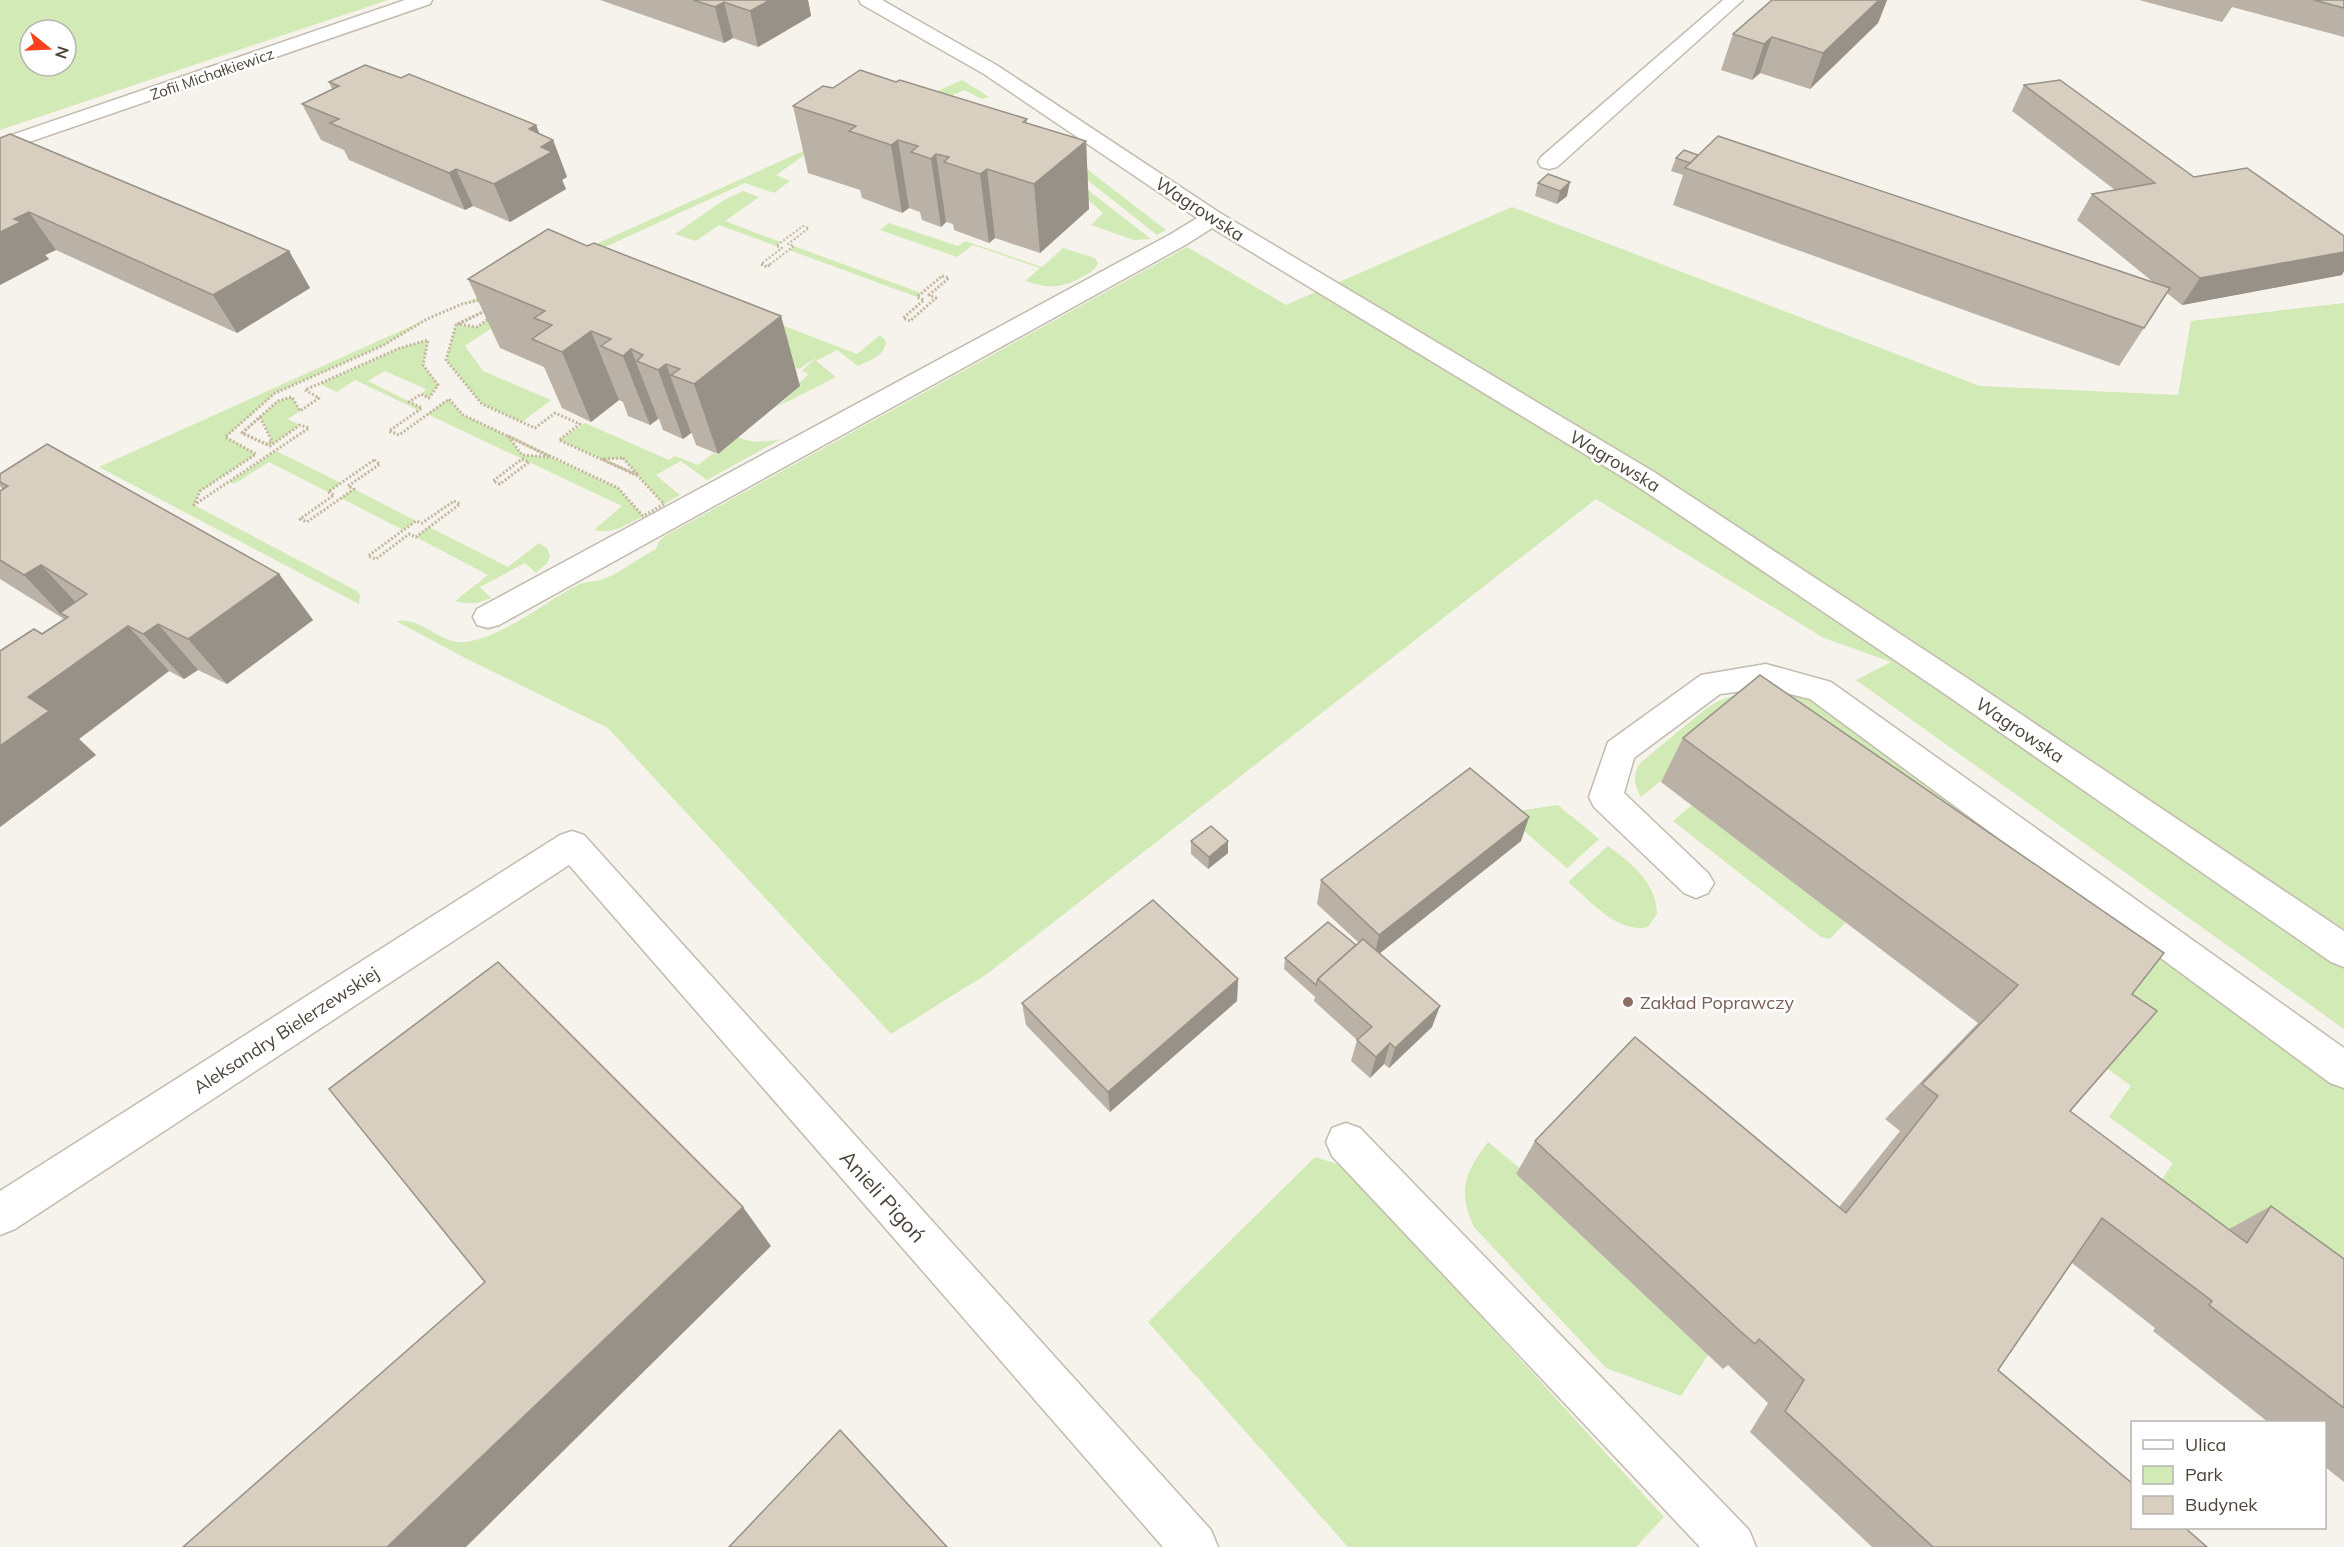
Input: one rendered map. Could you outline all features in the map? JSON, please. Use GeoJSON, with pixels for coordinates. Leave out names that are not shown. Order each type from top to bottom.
{"type":"FeatureCollection","features":[{"type":"Feature","properties":{"kind":"street","name":"Zofii Michałkiewicz"},"geometry":{"type":"LineString","coordinates":[[0,146],[423,0]]}},
{"type":"Feature","properties":{"kind":"street","name":"Wagrowska"},"geometry":{"type":"LineString","coordinates":[[868,0],[991,70],[1212,218],[1644,478],[2344,951]]}},
{"type":"Feature","properties":{"kind":"street"},"geometry":{"type":"LineString","coordinates":[[1549,162],[1734,0]]}},
{"type":"Feature","properties":{"kind":"street"},"geometry":{"type":"LineString","coordinates":[[488,617],[1179,239],[1212,218]]}},
{"type":"Feature","properties":{"kind":"street"},"geometry":{"type":"LineString","coordinates":[[1696,884],[1606,797],[1620,752],[1712,683],[1766,676],[1820,690],[2344,1070]]}},
{"type":"Feature","properties":{"kind":"street","name":"Aleksandry Bielerzewskiej"},"geometry":{"type":"LineString","coordinates":[[0,1215],[572,845]]}},
{"type":"Feature","properties":{"kind":"street","name":"Anieli Pigoń"},"geometry":{"type":"LineString","coordinates":[[572,845],[1194,1547]]}},
{"type":"Feature","properties":{"kind":"street"},"geometry":{"type":"LineString","coordinates":[[1346,1142],[1732,1547]]}},
{"type":"Feature","properties":{"kind":"path"},"geometry":{"type":"LineString","coordinates":[[803,226],[809,228],[788,244],[794,246],[767,267],[761,264],[782,248],[776,246],[781,242],[803,226]]}},
{"type":"Feature","properties":{"kind":"path"},"geometry":{"type":"LineString","coordinates":[[602,459],[623,459],[638,475],[602,459],[559,440],[580,424],[555,413],[535,428],[482,404],[446,360],[458,324],[598,257],[592,252],[496,297],[462,304],[428,319],[382,346],[275,393],[225,437],[256,454],[200,491],[194,505],[309,428],[300,425],[270,446],[242,433],[279,401],[292,397],[300,411],[319,398],[305,390],[400,348],[428,340],[423,365],[438,386],[429,398],[421,394],[409,402],[422,408],[389,430],[399,435],[449,399],[463,415],[618,488],[643,516],[664,504],[638,476],[602,459]]}},
{"type":"Feature","properties":{"kind":"path"},"geometry":{"type":"LineString","coordinates":[[942,276],[949,278],[929,295],[936,298],[910,321],[903,318],[924,300],[917,297],[942,276]]}},
{"type":"Feature","properties":{"kind":"path"},"geometry":{"type":"LineString","coordinates":[[458,324],[477,327],[533,287]]}},
{"type":"Feature","properties":{"kind":"path"},"geometry":{"type":"LineString","coordinates":[[260,417],[272,441],[266,444]]}},
{"type":"Feature","properties":{"kind":"path"},"geometry":{"type":"LineString","coordinates":[[508,436],[540,452],[550,457],[522,455],[508,436]]}},
{"type":"Feature","properties":{"kind":"path"},"geometry":{"type":"LineString","coordinates":[[522,459],[529,462],[500,484],[493,481],[522,459]]}},
{"type":"Feature","properties":{"kind":"path"},"geometry":{"type":"LineString","coordinates":[[374,460],[380,464],[348,486],[354,489],[307,522],[300,519],[334,495],[328,492],[374,460]]}},
{"type":"Feature","properties":{"kind":"path"},"geometry":{"type":"LineString","coordinates":[[454,501],[460,504],[416,537],[409,534],[376,559],[368,556],[416,521],[422,523],[454,501]]}},
{"type":"Feature","properties":{"kind":"green space"},"geometry":{"type":"Polygon","coordinates":[[[0,0],[388,0],[0,130],[0,0]]]}},
{"type":"Feature","properties":{"kind":"green space"},"geometry":{"type":"Polygon","coordinates":[[[962,80],[989,97],[982,99],[964,90],[907,116],[816,147],[776,175],[790,181],[774,193],[745,183],[496,297],[462,304],[962,80]]]}},
{"type":"Feature","properties":{"kind":"green space"},"geometry":{"type":"Polygon","coordinates":[[[1031,126],[1166,230],[1157,235],[1023,129],[1031,126]]]}},
{"type":"Feature","properties":{"kind":"green space"},"geometry":{"type":"Polygon","coordinates":[[[1074,179],[1151,239],[1134,240],[1091,225],[1103,213],[1076,189],[1074,179]]]}},
{"type":"Feature","properties":{"kind":"green space"},"geometry":{"type":"Polygon","coordinates":[[[743,191],[759,197],[725,221],[781,242],[776,246],[719,225],[696,241],[675,234],[724,200],[743,191]]]}},
{"type":"Feature","properties":{"kind":"green space"},"geometry":{"type":"Polygon","coordinates":[[[1512,207],[1980,386],[2178,395],[2191,321],[2344,303],[2344,1029],[1856,680],[1891,662],[1824,638],[1596,499],[987,974],[891,1034],[608,728],[467,659],[396,621],[414,622],[446,639],[464,642],[479,639],[508,627],[578,585],[606,578],[620,571],[656,549],[659,541],[665,536],[1187,247],[1286,305],[1512,207]]]}},
{"type":"Feature","properties":{"kind":"green space"},"geometry":{"type":"Polygon","coordinates":[[[889,223],[958,246],[965,241],[1042,267],[1063,248],[1095,258],[1098,263],[1091,272],[1073,282],[1059,286],[1040,285],[1025,281],[1040,268],[973,245],[957,257],[880,230],[889,223]]]}},
{"type":"Feature","properties":{"kind":"green space"},"geometry":{"type":"Polygon","coordinates":[[[794,246],[921,293],[917,297],[789,250],[794,246]]]}},
{"type":"Feature","properties":{"kind":"green space"},"geometry":{"type":"Polygon","coordinates":[[[609,253],[624,259],[619,262],[608,258],[585,273],[616,286],[639,270],[857,354],[880,335],[886,341],[885,346],[876,357],[858,366],[837,350],[816,361],[836,377],[777,407],[801,385],[799,383],[809,374],[802,371],[817,357],[799,369],[567,277],[465,346],[483,371],[551,400],[522,422],[482,404],[446,360],[456,325],[477,327],[533,287],[609,253]]]}},
{"type":"Feature","properties":{"kind":"green space"},"geometry":{"type":"Polygon","coordinates":[[[427,319],[382,346],[275,393],[226,437],[256,454],[200,491],[194,505],[357,591],[360,595],[359,604],[99,467],[427,319]]]}},
{"type":"Feature","properties":{"kind":"green space"},"geometry":{"type":"Polygon","coordinates":[[[428,340],[423,365],[438,385],[429,398],[421,394],[426,389],[385,371],[368,381],[422,408],[418,410],[355,380],[337,392],[320,384],[400,348],[428,340]]]}},
{"type":"Feature","properties":{"kind":"green space"},"geometry":{"type":"Polygon","coordinates":[[[292,397],[300,411],[288,419],[300,425],[270,446],[266,444],[272,440],[260,417],[278,401],[292,397]]]}},
{"type":"Feature","properties":{"kind":"green space"},"geometry":{"type":"Polygon","coordinates":[[[449,399],[463,415],[508,436],[522,455],[550,457],[618,488],[643,516],[614,530],[594,530],[622,506],[427,414],[449,399]]]}},
{"type":"Feature","properties":{"kind":"green space"},"geometry":{"type":"Polygon","coordinates":[[[585,423],[669,460],[675,456],[698,465],[713,453],[717,455],[738,437],[760,442],[781,439],[707,480],[681,461],[656,475],[680,495],[664,504],[623,459],[602,459],[559,440],[585,423]]]}},
{"type":"Feature","properties":{"kind":"green space"},"geometry":{"type":"Polygon","coordinates":[[[276,451],[341,483],[328,492],[269,462],[234,484],[229,482],[276,451]]]}},
{"type":"Feature","properties":{"kind":"green space"},"geometry":{"type":"Polygon","coordinates":[[[354,489],[416,521],[403,530],[341,498],[354,489]]]}},
{"type":"Feature","properties":{"kind":"green space"},"geometry":{"type":"Polygon","coordinates":[[[429,527],[508,567],[539,543],[547,548],[550,555],[548,562],[536,573],[525,563],[480,587],[491,598],[473,603],[455,601],[488,575],[416,537],[429,527]]]}},
{"type":"Feature","properties":{"kind":"green space"},"geometry":{"type":"Polygon","coordinates":[[[1785,693],[1816,701],[2344,1086],[2344,1334],[2130,1226],[2173,1163],[2109,1117],[2131,1086],[2097,1061],[1736,720],[1641,797],[1635,780],[1640,763],[1708,707],[1736,695],[1785,693]]]}},
{"type":"Feature","properties":{"kind":"green space"},"geometry":{"type":"Polygon","coordinates":[[[1558,805],[1599,839],[1567,868],[1503,813],[1558,805]]]}},
{"type":"Feature","properties":{"kind":"green space"},"geometry":{"type":"Polygon","coordinates":[[[1692,805],[1846,922],[1830,939],[1821,937],[1673,821],[1692,805]]]}},
{"type":"Feature","properties":{"kind":"green space"},"geometry":{"type":"Polygon","coordinates":[[[1608,846],[1634,867],[1648,883],[1653,893],[1657,914],[1648,927],[1637,928],[1615,921],[1568,882],[1608,846]]]}},
{"type":"Feature","properties":{"kind":"green space"},"geometry":{"type":"Polygon","coordinates":[[[1488,1142],[1521,1169],[1516,1174],[1708,1355],[1681,1396],[1606,1368],[1474,1227],[1466,1203],[1466,1182],[1474,1163],[1488,1142]]]}},
{"type":"Feature","properties":{"kind":"green space"},"geometry":{"type":"Polygon","coordinates":[[[1315,1157],[1344,1166],[1664,1517],[1636,1547],[1348,1547],[1148,1322],[1315,1157]]]}},
{"type":"Feature","properties":{"kind":"building"},"geometry":{"type":"Polygon","coordinates":[[[693,0],[770,0],[750,11],[724,2],[715,7],[693,0]]]}},
{"type":"Feature","properties":{"kind":"building"},"geometry":{"type":"Polygon","coordinates":[[[1772,0],[1879,0],[1823,53],[1772,37],[1764,44],[1733,34],[1772,0]]]}},
{"type":"Feature","properties":{"kind":"building"},"geometry":{"type":"Polygon","coordinates":[[[2314,0],[2344,0],[2344,8],[2314,0]]]}},
{"type":"Feature","properties":{"kind":"building"},"geometry":{"type":"Polygon","coordinates":[[[365,65],[401,78],[409,74],[536,125],[529,129],[553,140],[541,147],[552,152],[494,184],[456,169],[449,173],[330,123],[339,119],[302,104],[339,86],[329,82],[365,65]]]}},
{"type":"Feature","properties":{"kind":"building"},"geometry":{"type":"Polygon","coordinates":[[[860,70],[1027,119],[1023,122],[1086,141],[1034,184],[987,169],[980,174],[944,162],[949,157],[936,154],[931,159],[911,152],[918,146],[898,140],[891,145],[849,131],[856,126],[793,106],[823,86],[833,88],[860,70]]]}},
{"type":"Feature","properties":{"kind":"building"},"geometry":{"type":"Polygon","coordinates":[[[2060,80],[2194,177],[2247,168],[2344,236],[2344,252],[2200,278],[2092,194],[2155,183],[2024,85],[2060,80]]]}},
{"type":"Feature","properties":{"kind":"building"},"geometry":{"type":"Polygon","coordinates":[[[10,134],[289,251],[213,295],[29,212],[14,219],[21,222],[0,232],[0,138],[10,134]]]}},
{"type":"Feature","properties":{"kind":"building"},"geometry":{"type":"Polygon","coordinates":[[[1718,136],[2170,288],[2144,328],[1685,168],[1718,136]]]}},
{"type":"Feature","properties":{"kind":"building"},"geometry":{"type":"Polygon","coordinates":[[[1684,150],[1698,155],[1690,163],[1676,158],[1684,150]]]}},
{"type":"Feature","properties":{"kind":"building"},"geometry":{"type":"Polygon","coordinates":[[[1548,174],[1570,182],[1560,191],[1538,183],[1548,174]]]}},
{"type":"Feature","properties":{"kind":"building"},"geometry":{"type":"Polygon","coordinates":[[[548,229],[587,246],[594,243],[781,316],[694,384],[671,375],[680,369],[666,364],[658,370],[637,361],[643,355],[631,349],[623,356],[601,346],[611,339],[591,331],[562,352],[532,339],[552,325],[534,318],[545,311],[468,279],[548,229]]]}},
{"type":"Feature","properties":{"kind":"building"},"geometry":{"type":"Polygon","coordinates":[[[47,444],[279,574],[188,639],[158,624],[143,634],[128,626],[28,697],[49,711],[0,746],[0,651],[34,629],[42,634],[68,617],[60,613],[87,594],[41,565],[24,575],[0,560],[0,491],[8,486],[0,482],[0,474],[47,444]]]}},
{"type":"Feature","properties":{"kind":"building"},"geometry":{"type":"Polygon","coordinates":[[[1760,675],[2164,953],[2132,994],[2157,1011],[2070,1111],[2247,1243],[2271,1206],[2344,1259],[2344,1408],[2209,1305],[2212,1301],[2102,1218],[1998,1370],[2131,1482],[2131,1529],[2186,1529],[2207,1547],[1933,1547],[1785,1411],[1804,1380],[1759,1339],[1755,1344],[1739,1330],[1535,1141],[1635,1037],[1846,1213],[1938,1096],[1922,1084],[2018,985],[1683,738],[1760,675]]]}},
{"type":"Feature","properties":{"kind":"building"},"geometry":{"type":"Polygon","coordinates":[[[1470,768],[1529,817],[1379,935],[1321,880],[1470,768]]]}},
{"type":"Feature","properties":{"kind":"building"},"geometry":{"type":"Polygon","coordinates":[[[1211,826],[1228,841],[1209,857],[1191,841],[1211,826]]]}},
{"type":"Feature","properties":{"kind":"building"},"geometry":{"type":"Polygon","coordinates":[[[1153,900],[1238,979],[1108,1092],[1022,1003],[1153,900]]]}},
{"type":"Feature","properties":{"kind":"building"},"geometry":{"type":"Polygon","coordinates":[[[1328,922],[1356,945],[1318,979],[1316,985],[1285,958],[1328,922]]]}},
{"type":"Feature","properties":{"kind":"building"},"geometry":{"type":"Polygon","coordinates":[[[1363,939],[1440,1006],[1395,1048],[1390,1043],[1376,1057],[1357,1040],[1372,1027],[1318,979],[1363,939]]]}},
{"type":"Feature","properties":{"kind":"building"},"geometry":{"type":"Polygon","coordinates":[[[498,962],[743,1207],[387,1547],[183,1547],[485,1282],[329,1089],[498,962]]]}},
{"type":"Feature","properties":{"kind":"building"},"geometry":{"type":"Polygon","coordinates":[[[840,1430],[947,1547],[729,1547],[840,1430]]]}},
{"type":"Feature","properties":{"kind":"place","name":"Zakład Poprawczy"},"geometry":{"type":"Point","coordinates":[1628,1002]}}]}
